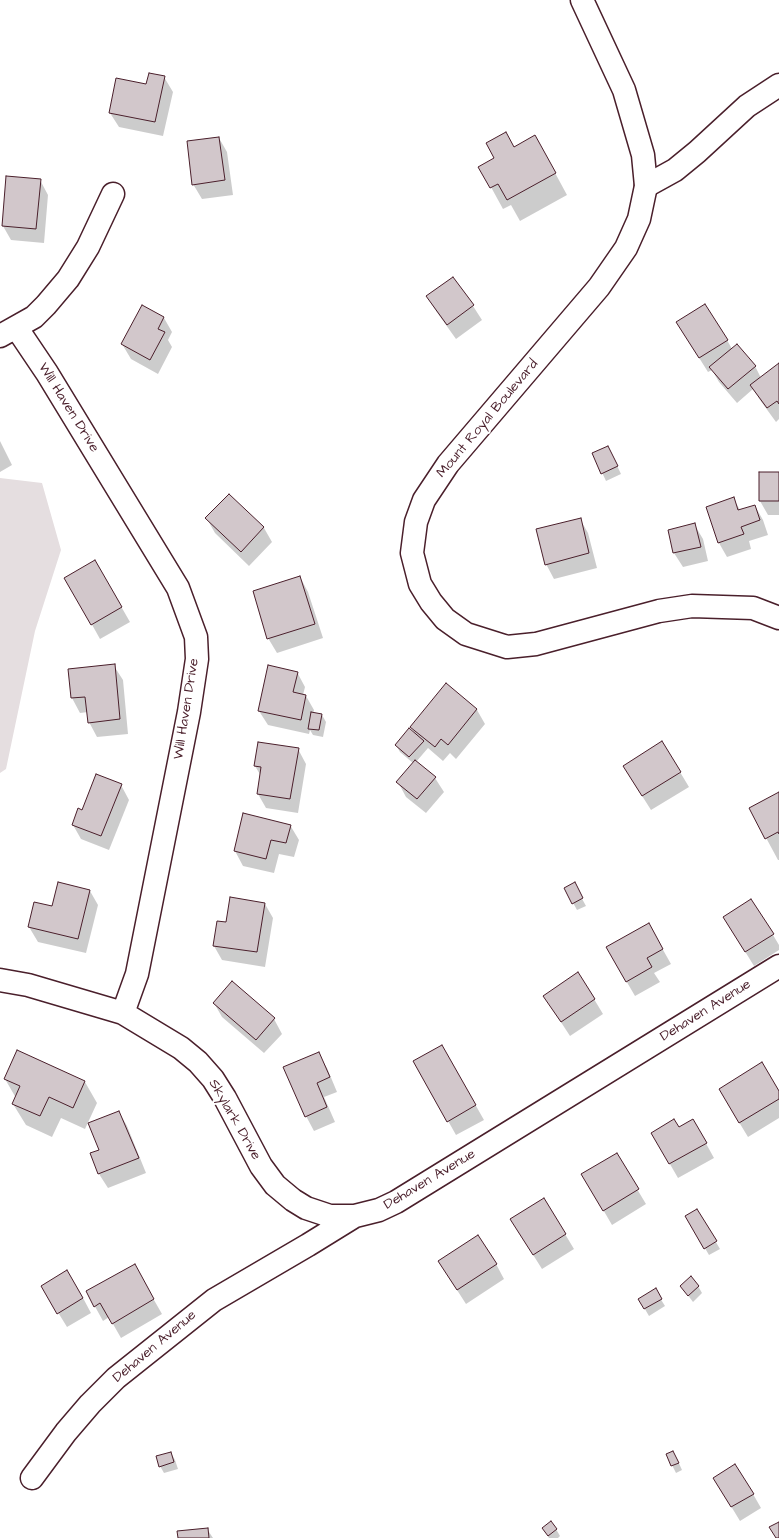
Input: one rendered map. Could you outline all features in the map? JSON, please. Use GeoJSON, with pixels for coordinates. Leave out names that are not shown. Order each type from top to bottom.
{"type":"FeatureCollection","features":[{"type":"Feature","properties":{"kind":"street","name":"Mount Royal Boulevard"},"geometry":{"type":"LineString","coordinates":[[582,0],[624,90],[643,155],[646,186],[639,219],[626,248],[599,287],[448,464],[424,500],[416,522],[412,553],[420,584],[430,602],[445,619],[466,634],[507,646],[536,644],[659,611],[692,606],[753,608],[779,618]]}},
{"type":"Feature","properties":{"kind":"street"},"geometry":{"type":"LineString","coordinates":[[646,186],[675,170],[747,106],[779,85]]}},
{"type":"Feature","properties":{"kind":"street"},"geometry":{"type":"LineString","coordinates":[[8,331],[34,317],[68,279],[88,247],[113,194]]}},
{"type":"Feature","properties":{"kind":"street","name":"Will Haven Drive"},"geometry":{"type":"LineString","coordinates":[[8,331],[47,373],[178,588],[196,637],[197,659],[189,712],[137,974],[123,1013]]}},
{"type":"Feature","properties":{"kind":"street","name":"Dehaven Avenue"},"geometry":{"type":"LineString","coordinates":[[32,1478],[66,1432],[90,1404],[116,1378],[214,1300],[308,1245],[354,1216],[379,1210],[396,1202],[779,966]]}},
{"type":"Feature","properties":{"kind":"street","name":"Skylark Drive"},"geometry":{"type":"LineString","coordinates":[[0,980],[28,985],[123,1013],[181,1048],[198,1062],[213,1079],[225,1098],[261,1166],[275,1185],[293,1200],[306,1208],[330,1216],[354,1216]]}},
{"type":"Feature","properties":{"kind":"shaded area"},"geometry":{"type":"Polygon","coordinates":[[[0,478],[42,483],[61,550],[35,631],[6,769],[0,773],[0,478]]]}},
{"type":"Feature","properties":{"kind":"building"},"geometry":{"type":"Polygon","coordinates":[[[149,73],[165,76],[155,122],[109,113],[116,78],[146,84],[149,73]]]}},
{"type":"Feature","properties":{"kind":"building"},"geometry":{"type":"Polygon","coordinates":[[[506,132],[514,147],[535,135],[556,173],[507,200],[498,184],[490,188],[478,167],[494,158],[486,143],[506,132]]]}},
{"type":"Feature","properties":{"kind":"building"},"geometry":{"type":"Polygon","coordinates":[[[219,137],[225,180],[192,185],[187,141],[219,137]]]}},
{"type":"Feature","properties":{"kind":"building"},"geometry":{"type":"Polygon","coordinates":[[[6,176],[41,179],[36,229],[2,226],[6,176]]]}},
{"type":"Feature","properties":{"kind":"building"},"geometry":{"type":"Polygon","coordinates":[[[453,277],[474,305],[447,325],[426,296],[453,277]]]}},
{"type":"Feature","properties":{"kind":"building"},"geometry":{"type":"Polygon","coordinates":[[[705,304],[728,340],[699,358],[676,322],[705,304]]]}},
{"type":"Feature","properties":{"kind":"building"},"geometry":{"type":"Polygon","coordinates":[[[142,305],[164,317],[158,329],[165,332],[150,360],[121,344],[142,305]]]}},
{"type":"Feature","properties":{"kind":"building"},"geometry":{"type":"Polygon","coordinates":[[[737,344],[756,366],[728,389],[709,367],[737,344]]]}},
{"type":"Feature","properties":{"kind":"building"},"geometry":{"type":"Polygon","coordinates":[[[779,363],[779,404],[777,401],[767,408],[750,385],[779,363]]]}},
{"type":"Feature","properties":{"kind":"building"},"geometry":{"type":"Polygon","coordinates":[[[608,446],[618,466],[601,474],[592,453],[608,446]]]}},
{"type":"Feature","properties":{"kind":"building"},"geometry":{"type":"Polygon","coordinates":[[[759,472],[779,472],[779,501],[759,501],[759,472]]]}},
{"type":"Feature","properties":{"kind":"building"},"geometry":{"type":"Polygon","coordinates":[[[229,494],[264,527],[241,552],[205,518],[229,494]]]}},
{"type":"Feature","properties":{"kind":"building"},"geometry":{"type":"Polygon","coordinates":[[[734,497],[738,510],[755,505],[760,520],[741,527],[744,534],[718,543],[706,507],[734,497]]]}},
{"type":"Feature","properties":{"kind":"building"},"geometry":{"type":"Polygon","coordinates":[[[581,518],[589,553],[545,565],[536,529],[581,518]]]}},
{"type":"Feature","properties":{"kind":"building"},"geometry":{"type":"Polygon","coordinates":[[[695,523],[701,547],[673,553],[668,530],[695,523]]]}},
{"type":"Feature","properties":{"kind":"building"},"geometry":{"type":"Polygon","coordinates":[[[95,560],[122,607],[91,625],[64,578],[95,560]]]}},
{"type":"Feature","properties":{"kind":"building"},"geometry":{"type":"Polygon","coordinates":[[[300,576],[315,624],[267,639],[253,591],[300,576]]]}},
{"type":"Feature","properties":{"kind":"building"},"geometry":{"type":"Polygon","coordinates":[[[115,664],[120,719],[88,723],[85,697],[71,698],[68,669],[115,664]]]}},
{"type":"Feature","properties":{"kind":"building"},"geometry":{"type":"Polygon","coordinates":[[[268,665],[298,672],[293,692],[306,695],[301,720],[258,711],[268,665]]]}},
{"type":"Feature","properties":{"kind":"building"},"geometry":{"type":"Polygon","coordinates":[[[446,683],[477,709],[448,745],[441,739],[435,747],[410,727],[446,683]]]}},
{"type":"Feature","properties":{"kind":"building"},"geometry":{"type":"Polygon","coordinates":[[[311,712],[322,714],[319,730],[308,729],[311,712]]]}},
{"type":"Feature","properties":{"kind":"building"},"geometry":{"type":"Polygon","coordinates":[[[409,728],[424,741],[409,757],[395,745],[409,728]]]}},
{"type":"Feature","properties":{"kind":"building"},"geometry":{"type":"Polygon","coordinates":[[[662,741],[681,772],[642,796],[623,766],[662,741]]]}},
{"type":"Feature","properties":{"kind":"building"},"geometry":{"type":"Polygon","coordinates":[[[258,742],[299,748],[290,799],[257,794],[261,767],[254,766],[258,742]]]}},
{"type":"Feature","properties":{"kind":"building"},"geometry":{"type":"Polygon","coordinates":[[[415,760],[436,777],[417,799],[396,782],[415,760]]]}},
{"type":"Feature","properties":{"kind":"building"},"geometry":{"type":"Polygon","coordinates":[[[96,774],[122,784],[101,836],[72,825],[78,808],[82,810],[96,774]]]}},
{"type":"Feature","properties":{"kind":"building"},"geometry":{"type":"Polygon","coordinates":[[[779,792],[779,834],[778,832],[765,839],[749,808],[779,792]]]}},
{"type":"Feature","properties":{"kind":"building"},"geometry":{"type":"Polygon","coordinates":[[[243,813],[291,825],[286,843],[271,840],[266,859],[234,851],[243,813]]]}},
{"type":"Feature","properties":{"kind":"building"},"geometry":{"type":"Polygon","coordinates":[[[58,882],[90,890],[78,939],[28,927],[34,902],[52,906],[58,882]]]}},
{"type":"Feature","properties":{"kind":"building"},"geometry":{"type":"Polygon","coordinates":[[[575,882],[583,898],[572,904],[564,888],[575,882]]]}},
{"type":"Feature","properties":{"kind":"building"},"geometry":{"type":"Polygon","coordinates":[[[230,897],[265,903],[257,952],[213,946],[217,921],[226,922],[230,897]]]}},
{"type":"Feature","properties":{"kind":"building"},"geometry":{"type":"Polygon","coordinates":[[[751,899],[774,934],[745,952],[723,917],[751,899]]]}},
{"type":"Feature","properties":{"kind":"building"},"geometry":{"type":"Polygon","coordinates":[[[649,923],[663,949],[647,958],[652,967],[626,982],[606,947],[649,923]]]}},
{"type":"Feature","properties":{"kind":"building"},"geometry":{"type":"Polygon","coordinates":[[[578,972],[595,999],[561,1022],[543,996],[578,972]]]}},
{"type":"Feature","properties":{"kind":"building"},"geometry":{"type":"Polygon","coordinates":[[[232,981],[275,1018],[256,1040],[213,1003],[232,981]]]}},
{"type":"Feature","properties":{"kind":"building"},"geometry":{"type":"Polygon","coordinates":[[[442,1045],[476,1105],[447,1122],[413,1061],[442,1045]]]}},
{"type":"Feature","properties":{"kind":"building"},"geometry":{"type":"Polygon","coordinates":[[[17,1050],[85,1081],[73,1108],[49,1097],[40,1116],[12,1104],[20,1086],[4,1079],[17,1050]]]}},
{"type":"Feature","properties":{"kind":"building"},"geometry":{"type":"Polygon","coordinates":[[[319,1052],[330,1077],[317,1083],[327,1107],[305,1117],[283,1067],[319,1052]]]}},
{"type":"Feature","properties":{"kind":"building"},"geometry":{"type":"Polygon","coordinates":[[[762,1062],[779,1091],[779,1099],[739,1123],[719,1089],[762,1062]]]}},
{"type":"Feature","properties":{"kind":"building"},"geometry":{"type":"Polygon","coordinates":[[[119,1111],[139,1158],[98,1174],[90,1153],[99,1150],[88,1123],[119,1111]]]}},
{"type":"Feature","properties":{"kind":"building"},"geometry":{"type":"Polygon","coordinates":[[[674,1119],[679,1127],[693,1119],[707,1143],[669,1164],[651,1133],[674,1119]]]}},
{"type":"Feature","properties":{"kind":"building"},"geometry":{"type":"Polygon","coordinates":[[[617,1153],[639,1189],[603,1211],[581,1174],[617,1153]]]}},
{"type":"Feature","properties":{"kind":"building"},"geometry":{"type":"Polygon","coordinates":[[[544,1198],[566,1234],[533,1255],[510,1219],[544,1198]]]}},
{"type":"Feature","properties":{"kind":"building"},"geometry":{"type":"Polygon","coordinates":[[[697,1209],[717,1241],[704,1249],[685,1216],[697,1209]]]}},
{"type":"Feature","properties":{"kind":"building"},"geometry":{"type":"Polygon","coordinates":[[[478,1235],[497,1264],[457,1290],[438,1261],[478,1235]]]}},
{"type":"Feature","properties":{"kind":"building"},"geometry":{"type":"Polygon","coordinates":[[[135,1264],[154,1299],[112,1324],[100,1303],[94,1307],[86,1291],[135,1264]]]}},
{"type":"Feature","properties":{"kind":"building"},"geometry":{"type":"Polygon","coordinates":[[[67,1270],[83,1298],[57,1314],[41,1286],[67,1270]]]}},
{"type":"Feature","properties":{"kind":"building"},"geometry":{"type":"Polygon","coordinates":[[[691,1276],[699,1286],[688,1296],[680,1286],[691,1276]]]}},
{"type":"Feature","properties":{"kind":"building"},"geometry":{"type":"Polygon","coordinates":[[[656,1288],[662,1299],[644,1309],[638,1299],[656,1288]]]}},
{"type":"Feature","properties":{"kind":"building"},"geometry":{"type":"Polygon","coordinates":[[[673,1451],[679,1463],[671,1466],[666,1454],[673,1451]]]}},
{"type":"Feature","properties":{"kind":"building"},"geometry":{"type":"Polygon","coordinates":[[[171,1452],[174,1462],[159,1467],[156,1456],[171,1452]]]}},
{"type":"Feature","properties":{"kind":"building"},"geometry":{"type":"Polygon","coordinates":[[[735,1464],[754,1494],[731,1507],[713,1478],[735,1464]]]}},
{"type":"Feature","properties":{"kind":"building"},"geometry":{"type":"Polygon","coordinates":[[[551,1521],[557,1529],[548,1536],[542,1528],[551,1521]]]}},
{"type":"Feature","properties":{"kind":"building"},"geometry":{"type":"Polygon","coordinates":[[[779,1522],[779,1538],[776,1538],[769,1527],[779,1522]]]}},
{"type":"Feature","properties":{"kind":"building"},"geometry":{"type":"Polygon","coordinates":[[[208,1528],[209,1538],[178,1538],[177,1531],[208,1528]]]}}]}
